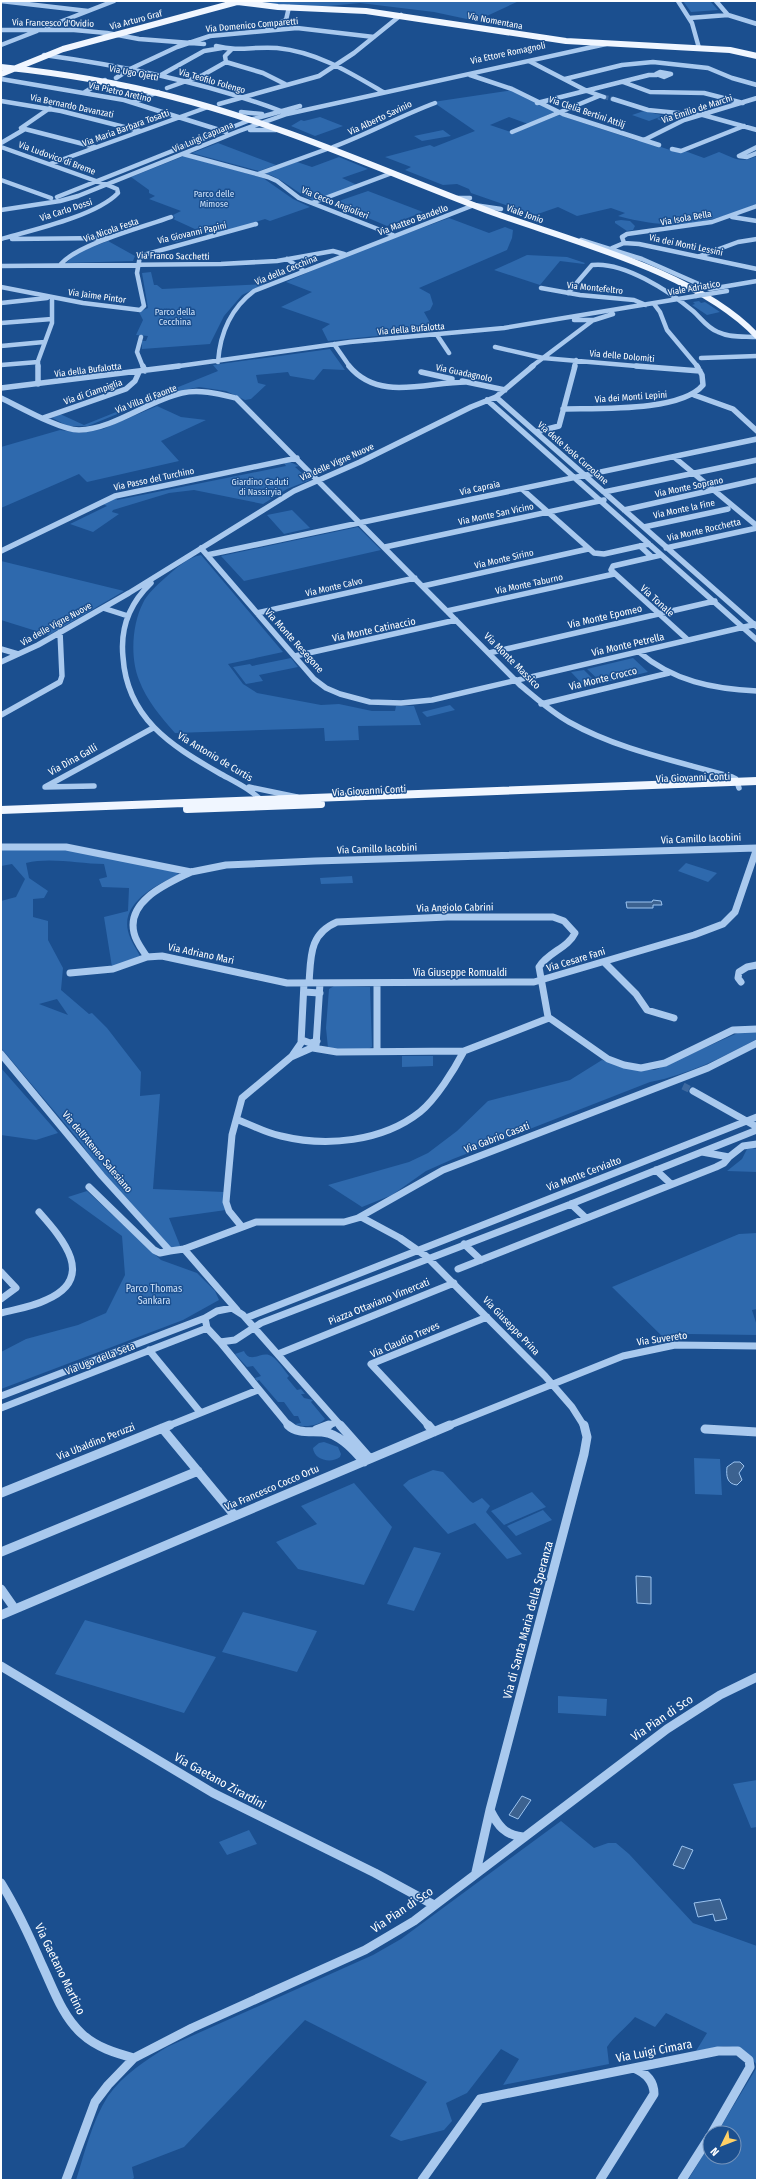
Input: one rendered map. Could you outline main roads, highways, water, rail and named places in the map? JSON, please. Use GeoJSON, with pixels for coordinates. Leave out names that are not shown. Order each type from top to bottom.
{"type":"FeatureCollection","features":[{"type":"Feature","properties":{"kind":"main road","name":"Via Nomentana"},"geometry":{"type":"LineString","coordinates":[[228,1],[289,7],[344,8],[401,15],[518,35],[589,45],[606,44],[737,50],[757,56]]}},
{"type":"Feature","properties":{"kind":"main road","name":"Via Arturo Graf"},"geometry":{"type":"LineString","coordinates":[[13,65],[22,64],[38,56],[116,35],[228,1]]}},
{"type":"Feature","properties":{"kind":"main road","name":"Via Arturo Graf"},"geometry":{"type":"LineString","coordinates":[[13,65],[107,33],[206,8],[239,2]]}},
{"type":"Feature","properties":{"kind":"main road"},"geometry":{"type":"LineString","coordinates":[[38,56],[44,66]]}},
{"type":"Feature","properties":{"kind":"main road","name":"Via Ugo Ojetti"},"geometry":{"type":"LineString","coordinates":[[22,64],[44,66],[167,88],[219,104],[240,114]]}},
{"type":"Feature","properties":{"kind":"main road"},"geometry":{"type":"LineString","coordinates":[[1,74],[13,65]]}},
{"type":"Feature","properties":{"kind":"main road","name":"Via Ugo Ojetti"},"geometry":{"type":"LineString","coordinates":[[2,66],[13,65],[105,80],[158,92],[232,115],[240,114]]}},
{"type":"Feature","properties":{"kind":"main road","name":"Viale Jonio"},"geometry":{"type":"LineString","coordinates":[[240,114],[501,209],[683,280],[718,299],[757,325]]}},
{"type":"Feature","properties":{"kind":"main road","name":"Viale Jonio"},"geometry":{"type":"LineString","coordinates":[[330,148],[455,198],[558,235],[667,277],[705,296],[739,318],[757,336]]}},
{"type":"Feature","properties":{"kind":"main road"},"geometry":{"type":"LineString","coordinates":[[558,235],[657,277],[695,296]]}},
{"type":"Feature","properties":{"kind":"main road","name":"Via Monte Massico"},"geometry":{"type":"LineString","coordinates":[[738,784],[757,781]]}},
{"type":"Feature","properties":{"kind":"main road","name":"Via Monte Massico"},"geometry":{"type":"LineString","coordinates":[[738,784],[757,787]]}},
{"type":"Feature","properties":{"kind":"main road","name":"Via Giovanni Conti"},"geometry":{"type":"LineString","coordinates":[[1,810],[263,803],[304,798],[738,784]]}},
{"type":"Feature","properties":{"kind":"main road","name":"Via Giovanni Conti"},"geometry":{"type":"LineString","coordinates":[[1,815],[738,784]]}},
{"type":"Feature","properties":{"kind":"tunnel"},"geometry":{"type":"LineString","coordinates":[[604,97],[613,99]]}},
{"type":"Feature","properties":{"kind":"tunnel"},"geometry":{"type":"LineString","coordinates":[[683,1086],[693,1091]]}},
{"type":"Feature","properties":{"kind":"park label","name":"Parco delle Mimose"},"geometry":{"type":"Point","coordinates":[214,200]}},
{"type":"Feature","properties":{"kind":"park label","name":"Parco della Cecchina"},"geometry":{"type":"Point","coordinates":[175,318]}},
{"type":"Feature","properties":{"kind":"park label","name":"Giardino Caduti di Nassiryia"},"geometry":{"type":"Point","coordinates":[260,488]}},
{"type":"Feature","properties":{"kind":"park label","name":"Parco Thomas Sankara"},"geometry":{"type":"Point","coordinates":[154,1294]}}]}
